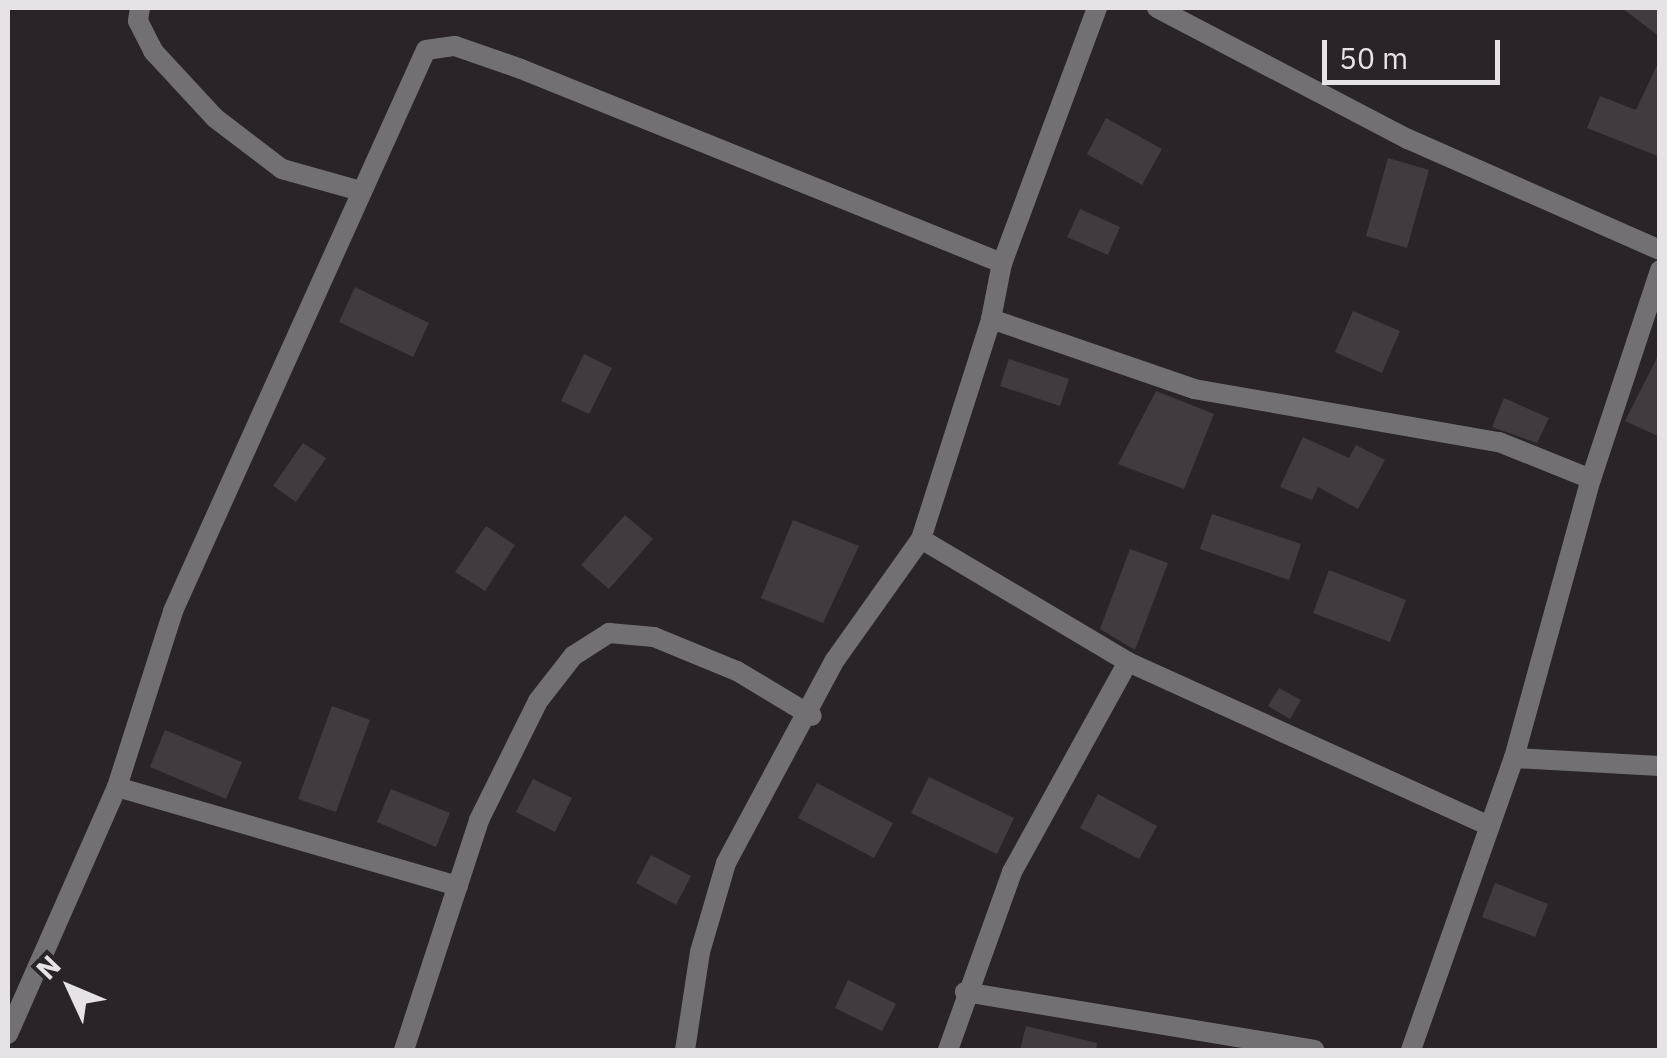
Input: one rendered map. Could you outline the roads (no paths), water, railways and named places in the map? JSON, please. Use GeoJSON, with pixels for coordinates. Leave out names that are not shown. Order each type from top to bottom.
{"type":"FeatureCollection","features":[{"type":"Feature","properties":{"kind":"street"},"geometry":{"type":"LineString","coordinates":[[140,8],[152,52],[215,118],[282,169],[361,191]]}},
{"type":"Feature","properties":{"kind":"street"},"geometry":{"type":"LineString","coordinates":[[685,1050],[700,952],[726,863],[812,716],[835,660],[921,539],[991,318],[1002,263],[1097,8]]}},
{"type":"Feature","properties":{"kind":"street"},"geometry":{"type":"LineString","coordinates":[[1157,8],[1408,139],[1660,250]]}},
{"type":"Feature","properties":{"kind":"street"},"geometry":{"type":"LineString","coordinates":[[8,1034],[117,787],[172,611],[426,50],[455,46],[1002,263]]}},
{"type":"Feature","properties":{"kind":"street"},"geometry":{"type":"LineString","coordinates":[[1411,1050],[1514,758],[1591,478],[1660,270]]}},
{"type":"Feature","properties":{"kind":"street"},"geometry":{"type":"LineString","coordinates":[[991,318],[1194,389],[1499,442],[1591,478]]}},
{"type":"Feature","properties":{"kind":"street"},"geometry":{"type":"LineString","coordinates":[[921,539],[1128,662],[1490,826]]}},
{"type":"Feature","properties":{"kind":"street"},"geometry":{"type":"LineString","coordinates":[[404,1050],[479,820],[538,700],[574,656],[609,633],[654,637],[737,670],[812,716]]}},
{"type":"Feature","properties":{"kind":"street"},"geometry":{"type":"LineString","coordinates":[[948,1050],[965,992],[1012,872],[1128,662]]}},
{"type":"Feature","properties":{"kind":"street"},"geometry":{"type":"LineString","coordinates":[[1514,758],[1660,766]]}},
{"type":"Feature","properties":{"kind":"street"},"geometry":{"type":"LineString","coordinates":[[117,787],[458,886]]}},
{"type":"Feature","properties":{"kind":"street"},"geometry":{"type":"LineString","coordinates":[[965,992],[1314,1050]]}}]}
